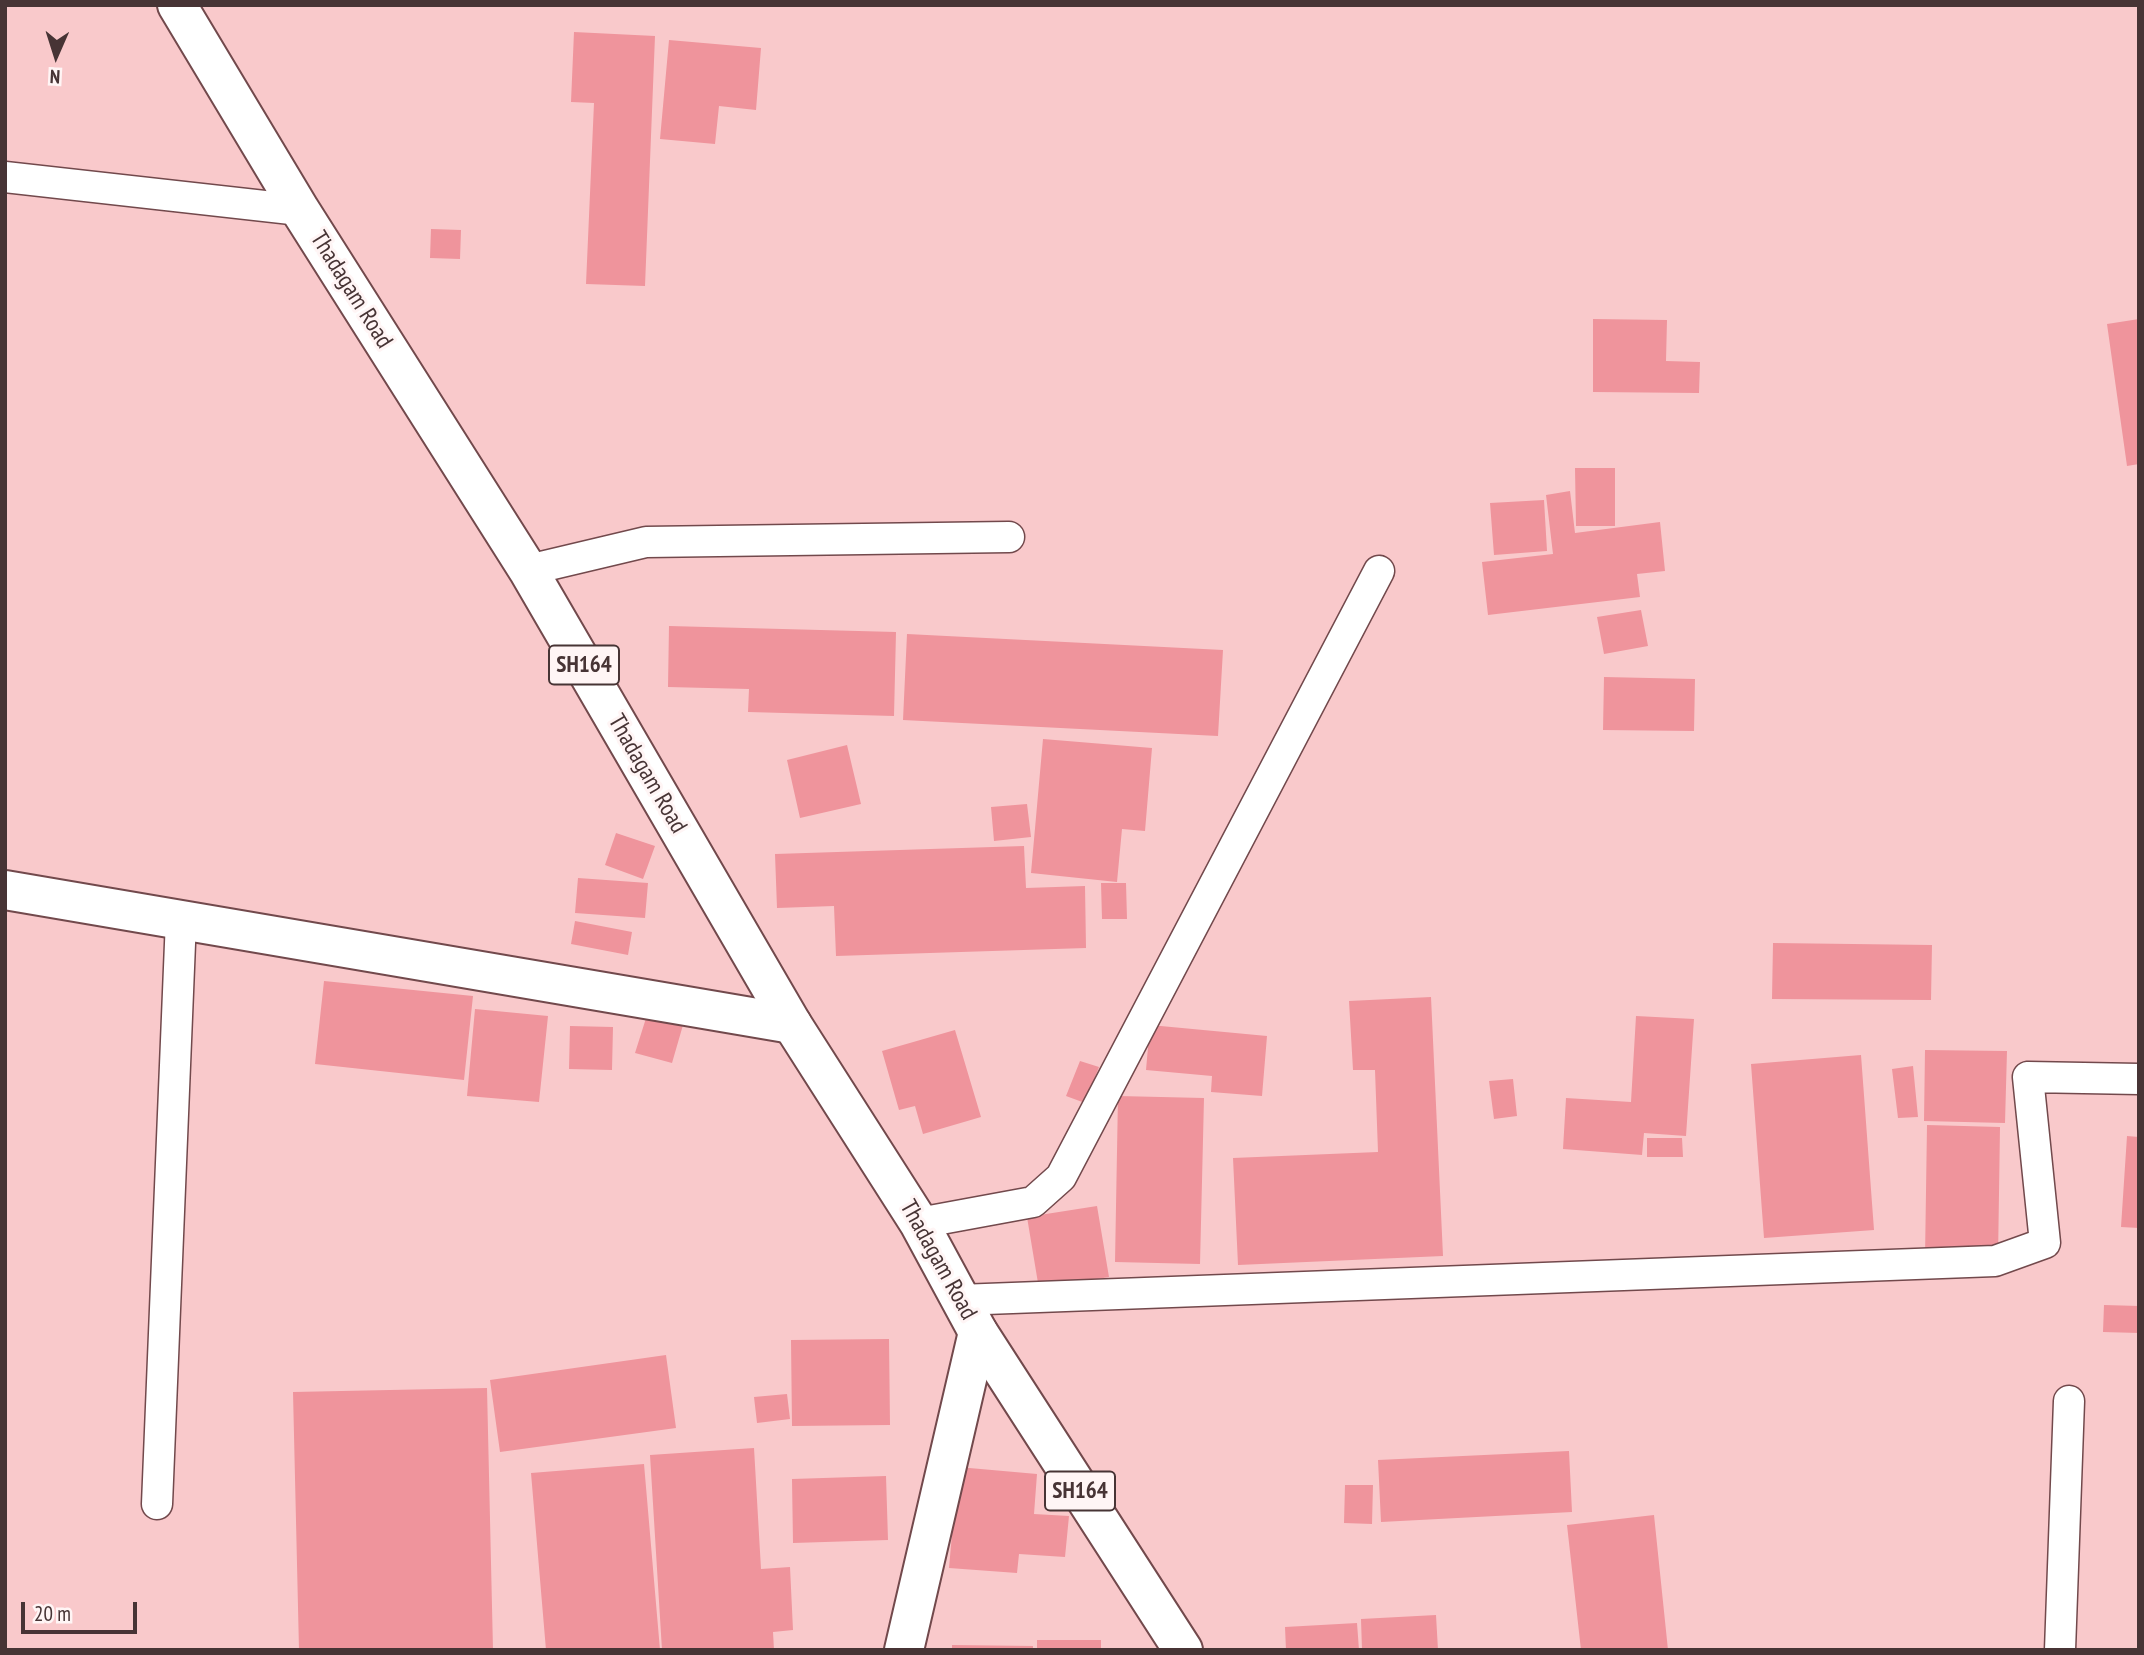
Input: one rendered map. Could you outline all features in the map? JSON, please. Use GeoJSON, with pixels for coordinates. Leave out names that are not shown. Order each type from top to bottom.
{"type":"FeatureCollection","features":[{"type":"Feature","properties":{"kind":"main road","name":"Thadagam Road"},"geometry":{"type":"LineString","coordinates":[[177,5],[300,210],[528,570],[792,1024],[919,1223],[968,1316]]}},
{"type":"Feature","properties":{"kind":"main road"},"geometry":{"type":"LineString","coordinates":[[5,890],[792,1024]]}},
{"type":"Feature","properties":{"kind":"main road"},"geometry":{"type":"LineString","coordinates":[[904,1650],[968,1316]]}},
{"type":"Feature","properties":{"kind":"main road","name":"SH164"},"geometry":{"type":"LineString","coordinates":[[968,1316],[1183,1650]]}},
{"type":"Feature","properties":{"kind":"street"},"geometry":{"type":"LineString","coordinates":[[5,177],[300,210]]}},
{"type":"Feature","properties":{"kind":"street"},"geometry":{"type":"LineString","coordinates":[[528,570],[646,542],[1009,537]]}},
{"type":"Feature","properties":{"kind":"street"},"geometry":{"type":"LineString","coordinates":[[919,1223],[1033,1202],[1061,1177],[1380,571]]}},
{"type":"Feature","properties":{"kind":"street"},"geometry":{"type":"LineString","coordinates":[[158,1504],[181,919]]}},
{"type":"Feature","properties":{"kind":"street"},"geometry":{"type":"LineString","coordinates":[[968,1316],[1994,1261],[2045,1243],[2028,1077],[2139,1079]]}},
{"type":"Feature","properties":{"kind":"street"},"geometry":{"type":"LineString","coordinates":[[2060,1650],[2069,1401]]}},
{"type":"Feature","properties":{"kind":"building"},"geometry":{"type":"Polygon","coordinates":[[[574,32],[655,36],[645,286],[586,284],[594,103],[571,102],[574,32]]]}},
{"type":"Feature","properties":{"kind":"building"},"geometry":{"type":"Polygon","coordinates":[[[669,40],[761,48],[756,110],[719,106],[715,144],[660,139],[669,40]]]}},
{"type":"Feature","properties":{"kind":"building"},"geometry":{"type":"Polygon","coordinates":[[[431,229],[461,230],[460,259],[430,258],[431,229]]]}},
{"type":"Feature","properties":{"kind":"building"},"geometry":{"type":"Polygon","coordinates":[[[1593,319],[1667,320],[1666,361],[1700,362],[1699,393],[1593,392],[1593,319]]]}},
{"type":"Feature","properties":{"kind":"building"},"geometry":{"type":"Polygon","coordinates":[[[2139,319],[2139,464],[2127,466],[2107,324],[2139,319]]]}},
{"type":"Feature","properties":{"kind":"building"},"geometry":{"type":"Polygon","coordinates":[[[1575,468],[1615,468],[1615,526],[1576,526],[1575,468]]]}},
{"type":"Feature","properties":{"kind":"building"},"geometry":{"type":"Polygon","coordinates":[[[1570,491],[1575,533],[1660,522],[1665,571],[1637,574],[1640,597],[1488,615],[1482,562],[1553,554],[1546,495],[1570,491]]]}},
{"type":"Feature","properties":{"kind":"building"},"geometry":{"type":"Polygon","coordinates":[[[1544,500],[1547,551],[1494,555],[1490,503],[1544,500]]]}},
{"type":"Feature","properties":{"kind":"building"},"geometry":{"type":"Polygon","coordinates":[[[1641,610],[1648,646],[1604,654],[1597,617],[1641,610]]]}},
{"type":"Feature","properties":{"kind":"building"},"geometry":{"type":"Polygon","coordinates":[[[669,626],[896,632],[894,716],[748,712],[749,689],[668,687],[669,626]]]}},
{"type":"Feature","properties":{"kind":"building"},"geometry":{"type":"Polygon","coordinates":[[[907,634],[1223,650],[1218,736],[903,720],[907,634]]]}},
{"type":"Feature","properties":{"kind":"building"},"geometry":{"type":"Polygon","coordinates":[[[1604,677],[1695,679],[1694,731],[1603,730],[1604,677]]]}},
{"type":"Feature","properties":{"kind":"building"},"geometry":{"type":"Polygon","coordinates":[[[1043,739],[1152,748],[1145,831],[1122,829],[1117,882],[1031,873],[1043,739]]]}},
{"type":"Feature","properties":{"kind":"building"},"geometry":{"type":"Polygon","coordinates":[[[847,745],[861,804],[800,818],[787,760],[847,745]]]}},
{"type":"Feature","properties":{"kind":"building"},"geometry":{"type":"Polygon","coordinates":[[[1027,804],[1031,837],[994,841],[991,807],[1027,804]]]}},
{"type":"Feature","properties":{"kind":"building"},"geometry":{"type":"Polygon","coordinates":[[[616,833],[655,846],[643,879],[605,865],[616,833]]]}},
{"type":"Feature","properties":{"kind":"building"},"geometry":{"type":"Polygon","coordinates":[[[1024,846],[1026,888],[1085,886],[1086,948],[836,956],[834,906],[777,908],[775,854],[1024,846]]]}},
{"type":"Feature","properties":{"kind":"building"},"geometry":{"type":"Polygon","coordinates":[[[578,878],[648,883],[645,918],[575,913],[578,878]]]}},
{"type":"Feature","properties":{"kind":"building"},"geometry":{"type":"Polygon","coordinates":[[[1101,883],[1126,883],[1127,919],[1102,919],[1101,883]]]}},
{"type":"Feature","properties":{"kind":"building"},"geometry":{"type":"Polygon","coordinates":[[[575,921],[632,932],[628,955],[571,944],[575,921]]]}},
{"type":"Feature","properties":{"kind":"building"},"geometry":{"type":"Polygon","coordinates":[[[1773,943],[1932,945],[1931,1000],[1772,999],[1773,943]]]}},
{"type":"Feature","properties":{"kind":"building"},"geometry":{"type":"Polygon","coordinates":[[[324,981],[473,996],[464,1080],[315,1064],[324,981]]]}},
{"type":"Feature","properties":{"kind":"building"},"geometry":{"type":"Polygon","coordinates":[[[1431,997],[1443,1256],[1238,1265],[1233,1158],[1378,1152],[1375,1070],[1353,1070],[1349,1001],[1431,997]]]}},
{"type":"Feature","properties":{"kind":"building"},"geometry":{"type":"Polygon","coordinates":[[[475,1009],[548,1016],[539,1102],[467,1096],[475,1009]]]}},
{"type":"Feature","properties":{"kind":"building"},"geometry":{"type":"Polygon","coordinates":[[[647,1015],[683,1025],[672,1063],[635,1053],[647,1015]]]}},
{"type":"Feature","properties":{"kind":"building"},"geometry":{"type":"Polygon","coordinates":[[[1636,1016],[1694,1019],[1686,1136],[1644,1133],[1642,1155],[1563,1149],[1566,1098],[1631,1102],[1636,1016]]]}},
{"type":"Feature","properties":{"kind":"building"},"geometry":{"type":"Polygon","coordinates":[[[1150,1025],[1267,1036],[1262,1096],[1211,1092],[1212,1076],[1146,1070],[1150,1025]]]}},
{"type":"Feature","properties":{"kind":"building"},"geometry":{"type":"Polygon","coordinates":[[[570,1026],[613,1027],[612,1070],[569,1069],[570,1026]]]}},
{"type":"Feature","properties":{"kind":"building"},"geometry":{"type":"Polygon","coordinates":[[[955,1030],[981,1117],[923,1134],[915,1106],[899,1110],[882,1051],[955,1030]]]}},
{"type":"Feature","properties":{"kind":"building"},"geometry":{"type":"Polygon","coordinates":[[[1925,1050],[2007,1051],[2005,1123],[1924,1121],[1925,1050]]]}},
{"type":"Feature","properties":{"kind":"building"},"geometry":{"type":"Polygon","coordinates":[[[1861,1055],[1874,1230],[1764,1238],[1751,1064],[1861,1055]]]}},
{"type":"Feature","properties":{"kind":"building"},"geometry":{"type":"Polygon","coordinates":[[[1080,1061],[1099,1067],[1085,1103],[1066,1096],[1080,1061]]]}},
{"type":"Feature","properties":{"kind":"building"},"geometry":{"type":"Polygon","coordinates":[[[1913,1066],[1918,1117],[1898,1118],[1892,1069],[1913,1066]]]}},
{"type":"Feature","properties":{"kind":"building"},"geometry":{"type":"Polygon","coordinates":[[[1513,1079],[1517,1116],[1494,1119],[1489,1081],[1513,1079]]]}},
{"type":"Feature","properties":{"kind":"building"},"geometry":{"type":"Polygon","coordinates":[[[1118,1096],[1204,1098],[1200,1264],[1115,1262],[1118,1096]]]}},
{"type":"Feature","properties":{"kind":"building"},"geometry":{"type":"Polygon","coordinates":[[[1927,1125],[2000,1127],[1998,1259],[1925,1258],[1927,1125]]]}},
{"type":"Feature","properties":{"kind":"building"},"geometry":{"type":"Polygon","coordinates":[[[2127,1136],[2139,1137],[2139,1228],[2121,1227],[2127,1136]]]}},
{"type":"Feature","properties":{"kind":"building"},"geometry":{"type":"Polygon","coordinates":[[[1647,1138],[1682,1138],[1683,1157],[1647,1157],[1647,1138]]]}},
{"type":"Feature","properties":{"kind":"building"},"geometry":{"type":"Polygon","coordinates":[[[1097,1206],[1109,1277],[1039,1289],[1027,1217],[1097,1206]]]}},
{"type":"Feature","properties":{"kind":"building"},"geometry":{"type":"Polygon","coordinates":[[[2104,1305],[2139,1306],[2139,1333],[2103,1332],[2104,1305]]]}},
{"type":"Feature","properties":{"kind":"building"},"geometry":{"type":"Polygon","coordinates":[[[889,1339],[890,1425],[792,1426],[791,1340],[889,1339]]]}},
{"type":"Feature","properties":{"kind":"building"},"geometry":{"type":"Polygon","coordinates":[[[666,1355],[676,1428],[500,1452],[490,1380],[666,1355]]]}},
{"type":"Feature","properties":{"kind":"building"},"geometry":{"type":"Polygon","coordinates":[[[487,1388],[493,1650],[299,1650],[293,1392],[487,1388]]]}},
{"type":"Feature","properties":{"kind":"building"},"geometry":{"type":"Polygon","coordinates":[[[787,1394],[790,1419],[757,1423],[754,1397],[787,1394]]]}},
{"type":"Feature","properties":{"kind":"building"},"geometry":{"type":"Polygon","coordinates":[[[754,1448],[761,1569],[790,1567],[793,1630],[773,1632],[774,1650],[662,1650],[650,1455],[754,1448]]]}},
{"type":"Feature","properties":{"kind":"building"},"geometry":{"type":"Polygon","coordinates":[[[1569,1451],[1572,1512],[1381,1522],[1378,1460],[1569,1451]]]}},
{"type":"Feature","properties":{"kind":"building"},"geometry":{"type":"Polygon","coordinates":[[[644,1464],[660,1650],[546,1650],[531,1473],[644,1464]]]}},
{"type":"Feature","properties":{"kind":"building"},"geometry":{"type":"Polygon","coordinates":[[[958,1467],[1037,1474],[1034,1514],[1069,1516],[1065,1557],[1019,1554],[1017,1573],[949,1568],[958,1467]]]}},
{"type":"Feature","properties":{"kind":"building"},"geometry":{"type":"Polygon","coordinates":[[[886,1476],[888,1540],[793,1543],[792,1479],[886,1476]]]}},
{"type":"Feature","properties":{"kind":"building"},"geometry":{"type":"Polygon","coordinates":[[[1345,1485],[1373,1485],[1372,1524],[1344,1523],[1345,1485]]]}},
{"type":"Feature","properties":{"kind":"building"},"geometry":{"type":"Polygon","coordinates":[[[1654,1515],[1668,1650],[1581,1650],[1567,1525],[1654,1515]]]}},
{"type":"Feature","properties":{"kind":"building"},"geometry":{"type":"Polygon","coordinates":[[[1436,1615],[1438,1650],[1362,1650],[1361,1619],[1436,1615]]]}},
{"type":"Feature","properties":{"kind":"building"},"geometry":{"type":"Polygon","coordinates":[[[1357,1623],[1359,1650],[1286,1650],[1285,1627],[1357,1623]]]}},
{"type":"Feature","properties":{"kind":"building"},"geometry":{"type":"Polygon","coordinates":[[[1037,1640],[1101,1640],[1101,1650],[1037,1650],[1037,1640]]]}},
{"type":"Feature","properties":{"kind":"building"},"geometry":{"type":"Polygon","coordinates":[[[952,1645],[1033,1646],[1033,1650],[952,1650],[952,1645]]]}}]}
